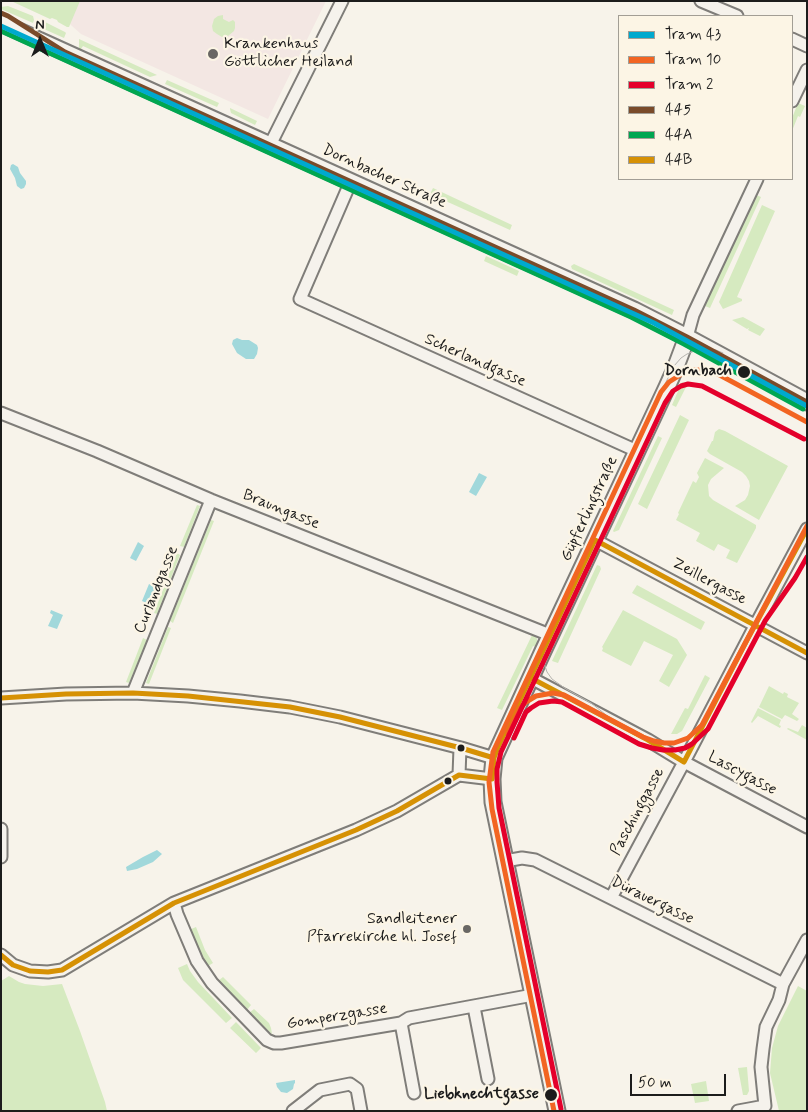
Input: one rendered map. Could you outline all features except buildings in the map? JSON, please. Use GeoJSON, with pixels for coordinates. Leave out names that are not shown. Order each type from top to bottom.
{"type":"FeatureCollection","features":[{"type":"Feature","properties":{"kind":"main road","name":"Dornbacher Straße"},"geometry":{"type":"LineString","coordinates":[[1,13],[65,52]]}},
{"type":"Feature","properties":{"kind":"main road","name":"Dornbacher Straße"},"geometry":{"type":"LineString","coordinates":[[1,23],[634,310],[807,402]]}},
{"type":"Feature","properties":{"kind":"main road","name":"Güpferlingstraße"},"geometry":{"type":"LineString","coordinates":[[557,1111],[493,802],[492,779],[494,758],[675,369],[687,337]]}},
{"type":"Feature","properties":{"kind":"street"},"geometry":{"type":"LineString","coordinates":[[270,145],[342,1]]}},
{"type":"Feature","properties":{"kind":"street"},"geometry":{"type":"LineString","coordinates":[[701,1],[735,15]]}},
{"type":"Feature","properties":{"kind":"street"},"geometry":{"type":"LineString","coordinates":[[793,39],[807,46]]}},
{"type":"Feature","properties":{"kind":"street"},"geometry":{"type":"LineString","coordinates":[[793,100],[807,70]]}},
{"type":"Feature","properties":{"kind":"street","name":"Güpferlingstraße"},"geometry":{"type":"LineString","coordinates":[[687,337],[696,307],[757,180]]}},
{"type":"Feature","properties":{"kind":"street","name":"Scherlandgasse"},"geometry":{"type":"LineString","coordinates":[[351,181],[300,299],[637,451]]}},
{"type":"Feature","properties":{"kind":"street","name":"Braungasse"},"geometry":{"type":"LineString","coordinates":[[1,413],[211,500],[550,635]]}},
{"type":"Feature","properties":{"kind":"street","name":"Curlandgasse"},"geometry":{"type":"LineString","coordinates":[[132,693],[211,500]]}},
{"type":"Feature","properties":{"kind":"street","name":"Paschinggasse"},"geometry":{"type":"LineString","coordinates":[[611,898],[807,529]]}},
{"type":"Feature","properties":{"kind":"street","name":"Zeillergasse"},"geometry":{"type":"LineString","coordinates":[[595,540],[807,653]]}},
{"type":"Feature","properties":{"kind":"street","name":"Lascygasse"},"geometry":{"type":"LineString","coordinates":[[531,678],[807,827]]}},
{"type":"Feature","properties":{"kind":"street"},"geometry":{"type":"LineString","coordinates":[[1,698],[66,694],[132,693],[188,696],[290,707],[340,717],[494,758]]}},
{"type":"Feature","properties":{"kind":"street"},"geometry":{"type":"LineString","coordinates":[[458,776],[460,748]]}},
{"type":"Feature","properties":{"kind":"street"},"geometry":{"type":"LineString","coordinates":[[1,955],[13,965],[30,971],[48,972],[62,970],[174,903],[356,830],[397,811],[458,776],[492,779]]}},
{"type":"Feature","properties":{"kind":"street"},"geometry":{"type":"LineString","coordinates":[[1,829],[1,857]]}},
{"type":"Feature","properties":{"kind":"street","name":"Dürauergasse"},"geometry":{"type":"LineString","coordinates":[[505,861],[522,858],[535,860],[783,984]]}},
{"type":"Feature","properties":{"kind":"street","name":"Gomperzgasse"},"geometry":{"type":"LineString","coordinates":[[174,903],[198,961],[212,983],[267,1040],[274,1043],[401,1023],[409,1018],[533,995]]}},
{"type":"Feature","properties":{"kind":"street"},"geometry":{"type":"LineString","coordinates":[[738,1111],[764,1106],[761,1067],[766,1027],[779,1000],[783,984],[807,940]]}},
{"type":"Feature","properties":{"kind":"street"},"geometry":{"type":"LineString","coordinates":[[474,1007],[488,1079]]}},
{"type":"Feature","properties":{"kind":"street","name":"Gomperzgasse"},"geometry":{"type":"LineString","coordinates":[[401,1023],[414,1093]]}},
{"type":"Feature","properties":{"kind":"street"},"geometry":{"type":"LineString","coordinates":[[293,1111],[320,1090],[350,1084],[357,1089],[361,1111]]}},
{"type":"Feature","properties":{"kind":"shaded area","name":"Krankenhaus Göttlicher Heiland"},"geometry":{"type":"Polygon","coordinates":[[[30,1],[326,1],[268,119],[81,34],[63,18],[30,1]]]}},
{"type":"Feature","properties":{"kind":"green space"},"geometry":{"type":"Polygon","coordinates":[[[11,1],[80,1],[69,27],[67,27],[57,20],[50,19],[11,1]]]}},
{"type":"Feature","properties":{"kind":"green space"},"geometry":{"type":"Polygon","coordinates":[[[8,6],[33,16],[33,23],[1,9],[1,7],[8,6]]]}},
{"type":"Feature","properties":{"kind":"green space"},"geometry":{"type":"Polygon","coordinates":[[[223,15],[223,19],[235,22],[235,28],[228,36],[222,37],[213,31],[212,26],[214,19],[223,15]]]}},
{"type":"Feature","properties":{"kind":"green space"},"geometry":{"type":"Polygon","coordinates":[[[41,20],[65,32],[64,38],[35,25],[37,21],[41,20]]]}},
{"type":"Feature","properties":{"kind":"green space"},"geometry":{"type":"Polygon","coordinates":[[[79,39],[157,75],[150,77],[83,46],[79,49],[79,39]]]}},
{"type":"Feature","properties":{"kind":"green space"},"geometry":{"type":"Polygon","coordinates":[[[167,80],[219,103],[217,107],[165,84],[167,80]]]}},
{"type":"Feature","properties":{"kind":"green space"},"geometry":{"type":"Polygon","coordinates":[[[798,103],[805,106],[793,128],[793,116],[798,103]]]}},
{"type":"Feature","properties":{"kind":"green space"},"geometry":{"type":"Polygon","coordinates":[[[230,108],[257,121],[255,125],[231,113],[230,108]]]}},
{"type":"Feature","properties":{"kind":"green space"},"geometry":{"type":"Polygon","coordinates":[[[433,188],[512,225],[510,230],[430,194],[433,188]]]}},
{"type":"Feature","properties":{"kind":"green space"},"geometry":{"type":"Polygon","coordinates":[[[756,195],[761,197],[710,308],[705,306],[756,195]]]}},
{"type":"Feature","properties":{"kind":"green space"},"geometry":{"type":"Polygon","coordinates":[[[762,205],[775,211],[737,297],[742,299],[742,301],[723,309],[719,302],[762,205]]]}},
{"type":"Feature","properties":{"kind":"green space"},"geometry":{"type":"Polygon","coordinates":[[[486,256],[519,271],[517,276],[484,261],[486,256]]]}},
{"type":"Feature","properties":{"kind":"green space"},"geometry":{"type":"Polygon","coordinates":[[[574,264],[674,310],[672,315],[572,269],[571,266],[574,264]]]}},
{"type":"Feature","properties":{"kind":"green space"},"geometry":{"type":"Polygon","coordinates":[[[743,317],[765,329],[760,336],[732,320],[743,317]]]}},
{"type":"Feature","properties":{"kind":"green space"},"geometry":{"type":"Polygon","coordinates":[[[682,382],[686,384],[686,387],[676,407],[672,405],[682,382]]]}},
{"type":"Feature","properties":{"kind":"green space"},"geometry":{"type":"Polygon","coordinates":[[[680,415],[689,420],[647,509],[638,504],[680,415]]]}},
{"type":"Feature","properties":{"kind":"green space"},"geometry":{"type":"Polygon","coordinates":[[[719,429],[788,466],[759,520],[735,506],[745,500],[748,495],[750,486],[746,476],[707,451],[713,441],[715,432],[719,429]]]}},
{"type":"Feature","properties":{"kind":"green space"},"geometry":{"type":"Polygon","coordinates":[[[658,436],[662,438],[619,530],[614,532],[613,531],[658,436]]]}},
{"type":"Feature","properties":{"kind":"green space"},"geometry":{"type":"Polygon","coordinates":[[[705,458],[724,468],[711,479],[708,485],[709,496],[756,525],[737,563],[726,558],[730,550],[718,544],[714,551],[696,541],[700,533],[676,520],[693,481],[696,483],[699,477],[697,473],[705,458]]]}},
{"type":"Feature","properties":{"kind":"green space"},"geometry":{"type":"Polygon","coordinates":[[[197,505],[200,506],[184,547],[180,546],[197,505]]]}},
{"type":"Feature","properties":{"kind":"green space"},"geometry":{"type":"Polygon","coordinates":[[[211,520],[214,521],[173,623],[170,621],[211,520]]]}},
{"type":"Feature","properties":{"kind":"green space"},"geometry":{"type":"Polygon","coordinates":[[[177,553],[180,555],[157,614],[154,613],[177,553]]]}},
{"type":"Feature","properties":{"kind":"green space"},"geometry":{"type":"Polygon","coordinates":[[[597,565],[601,569],[558,663],[552,661],[597,565]]]}},
{"type":"Feature","properties":{"kind":"green space"},"geometry":{"type":"Polygon","coordinates":[[[637,585],[705,622],[701,630],[632,593],[637,585]]]}},
{"type":"Feature","properties":{"kind":"green space"},"geometry":{"type":"Polygon","coordinates":[[[623,610],[677,639],[687,655],[669,687],[659,681],[673,655],[644,641],[631,666],[602,651],[602,647],[623,610]]]}},
{"type":"Feature","properties":{"kind":"green space"},"geometry":{"type":"Polygon","coordinates":[[[168,627],[171,628],[149,684],[146,683],[168,627]]]}},
{"type":"Feature","properties":{"kind":"green space"},"geometry":{"type":"Polygon","coordinates":[[[533,633],[537,639],[537,645],[536,647],[533,646],[502,710],[497,708],[533,633]]]}},
{"type":"Feature","properties":{"kind":"green space"},"geometry":{"type":"Polygon","coordinates":[[[143,638],[147,640],[129,683],[126,682],[143,638]]]}},
{"type":"Feature","properties":{"kind":"green space"},"geometry":{"type":"Polygon","coordinates":[[[705,675],[710,678],[682,731],[677,734],[671,734],[685,708],[688,709],[705,675]]]}},
{"type":"Feature","properties":{"kind":"green space"},"geometry":{"type":"Polygon","coordinates":[[[769,686],[783,694],[784,692],[788,694],[787,697],[799,703],[792,714],[799,719],[797,721],[785,715],[782,719],[759,707],[769,686]]]}},
{"type":"Feature","properties":{"kind":"green space"},"geometry":{"type":"Polygon","coordinates":[[[758,708],[781,720],[780,728],[758,716],[752,723],[758,708]]]}},
{"type":"Feature","properties":{"kind":"green space"},"geometry":{"type":"Polygon","coordinates":[[[802,725],[807,728],[807,740],[787,729],[798,732],[802,725]]]}},
{"type":"Feature","properties":{"kind":"green space"},"geometry":{"type":"Polygon","coordinates":[[[196,927],[205,950],[213,963],[208,966],[189,930],[196,927]]]}},
{"type":"Feature","properties":{"kind":"green space"},"geometry":{"type":"Polygon","coordinates":[[[187,964],[198,982],[232,1018],[226,1023],[183,980],[178,968],[187,964]]]}},
{"type":"Feature","properties":{"kind":"green space"},"geometry":{"type":"Polygon","coordinates":[[[9,976],[25,984],[43,986],[62,984],[107,1111],[1,1111],[1,981],[9,976]]]}},
{"type":"Feature","properties":{"kind":"green space"},"geometry":{"type":"Polygon","coordinates":[[[223,977],[251,1005],[247,1010],[218,981],[223,977]]]}},
{"type":"Feature","properties":{"kind":"green space"},"geometry":{"type":"Polygon","coordinates":[[[798,986],[807,991],[807,1111],[779,1111],[770,1073],[772,1048],[778,1026],[798,986]]]}},
{"type":"Feature","properties":{"kind":"green space"},"geometry":{"type":"Polygon","coordinates":[[[254,1009],[269,1023],[272,1034],[249,1013],[254,1009]]]}},
{"type":"Feature","properties":{"kind":"green space"},"geometry":{"type":"Polygon","coordinates":[[[236,1022],[261,1048],[256,1053],[230,1028],[236,1022]]]}},
{"type":"Feature","properties":{"kind":"green space"},"geometry":{"type":"Polygon","coordinates":[[[747,1067],[749,1091],[747,1095],[743,1095],[738,1068],[747,1067]]]}},
{"type":"Feature","properties":{"kind":"green space"},"geometry":{"type":"Polygon","coordinates":[[[706,1081],[709,1101],[695,1103],[691,1084],[706,1081]]]}},
{"type":"Feature","properties":{"kind":"water"},"geometry":{"type":"Polygon","coordinates":[[[13,164],[18,167],[26,181],[24,188],[21,189],[17,186],[10,169],[13,164]]]}},
{"type":"Feature","properties":{"kind":"water"},"geometry":{"type":"Polygon","coordinates":[[[237,338],[249,340],[257,345],[257,354],[254,359],[246,359],[237,353],[232,344],[233,340],[237,338]]]}},
{"type":"Feature","properties":{"kind":"water"},"geometry":{"type":"Polygon","coordinates":[[[479,473],[487,477],[476,496],[469,492],[479,473]]]}},
{"type":"Feature","properties":{"kind":"water"},"geometry":{"type":"Polygon","coordinates":[[[138,542],[144,546],[136,561],[130,558],[138,542]]]}},
{"type":"Feature","properties":{"kind":"water"},"geometry":{"type":"Polygon","coordinates":[[[149,584],[156,587],[149,604],[142,601],[149,584]]]}},
{"type":"Feature","properties":{"kind":"water"},"geometry":{"type":"Polygon","coordinates":[[[51,610],[63,615],[57,629],[48,626],[53,615],[50,613],[51,610]]]}},
{"type":"Feature","properties":{"kind":"water"},"geometry":{"type":"Polygon","coordinates":[[[157,850],[162,854],[153,862],[127,871],[126,867],[157,850]]]}},
{"type":"Feature","properties":{"kind":"water"},"geometry":{"type":"Polygon","coordinates":[[[295,1080],[293,1089],[287,1093],[281,1092],[277,1087],[276,1083],[295,1080]]]}},
{"type":"Feature","properties":{"kind":"tram line","name":"43"},"geometry":{"type":"LineString","coordinates":[[1,26],[654,323],[807,406]]}},
{"type":"Feature","properties":{"kind":"tram line"},"geometry":{"type":"LineString","coordinates":[[661,392],[674,366],[687,354],[707,349],[723,353]]}},
{"type":"Feature","properties":{"kind":"tram line","name":"10"},"geometry":{"type":"LineString","coordinates":[[554,1111],[492,809],[489,782],[493,752],[661,392],[669,382],[680,375],[694,370],[714,372],[807,422]]}},
{"type":"Feature","properties":{"kind":"tram line","name":"2"},"geometry":{"type":"LineString","coordinates":[[561,1109],[499,808],[497,769],[501,752],[665,403],[673,391],[688,384],[702,386],[804,439]]}},
{"type":"Feature","properties":{"kind":"tram line","name":"10"},"geometry":{"type":"LineString","coordinates":[[508,733],[520,708],[526,702],[536,696],[553,693],[564,695],[654,741],[674,743],[688,738],[702,725],[807,526]]}},
{"type":"Feature","properties":{"kind":"tram line","name":"2"},"geometry":{"type":"LineString","coordinates":[[514,738],[526,712],[539,703],[553,701],[562,702],[639,744],[663,750],[685,748],[692,744],[708,729],[765,621],[807,557]]}},
{"type":"Feature","properties":{"kind":"tram line"},"geometry":{"type":"LineString","coordinates":[[547,636],[543,660],[547,672],[552,679],[591,703],[615,722]]}},
{"type":"Feature","properties":{"kind":"transit line","name":"445"},"geometry":{"type":"LineString","coordinates":[[1,13],[65,52],[634,310],[807,402]]}},
{"type":"Feature","properties":{"kind":"transit line","name":"44A"},"geometry":{"type":"LineString","coordinates":[[1,31],[631,317],[803,409]]}},
{"type":"Feature","properties":{"kind":"transit line","name":"44B"},"geometry":{"type":"LineString","coordinates":[[531,678],[648,740],[684,762],[807,529]]}},
{"type":"Feature","properties":{"kind":"transit line","name":"44B"},"geometry":{"type":"LineString","coordinates":[[1,955],[13,965],[30,971],[48,972],[62,970],[174,903],[356,830],[397,811],[459,775],[492,779],[494,758],[498,747],[595,540],[807,653]]}},
{"type":"Feature","properties":{"kind":"transit line","name":"44B"},"geometry":{"type":"LineString","coordinates":[[1,698],[66,694],[133,693],[188,696],[290,707],[340,717],[494,758]]}},
{"type":"Feature","properties":{"kind":"place","name":"Krankenhaus Göttlicher Heiland"},"geometry":{"type":"Point","coordinates":[213,54]}},
{"type":"Feature","properties":{"kind":"place","name":"Dornbach"},"geometry":{"type":"Point","coordinates":[744,372]}},
{"type":"Feature","properties":{"kind":"place","name":"Sandleitener Pfarrekirche hl. Josef"},"geometry":{"type":"Point","coordinates":[467,929]}},
{"type":"Feature","properties":{"kind":"place","name":"Liebknechtgasse"},"geometry":{"type":"Point","coordinates":[551,1095]}}]}
